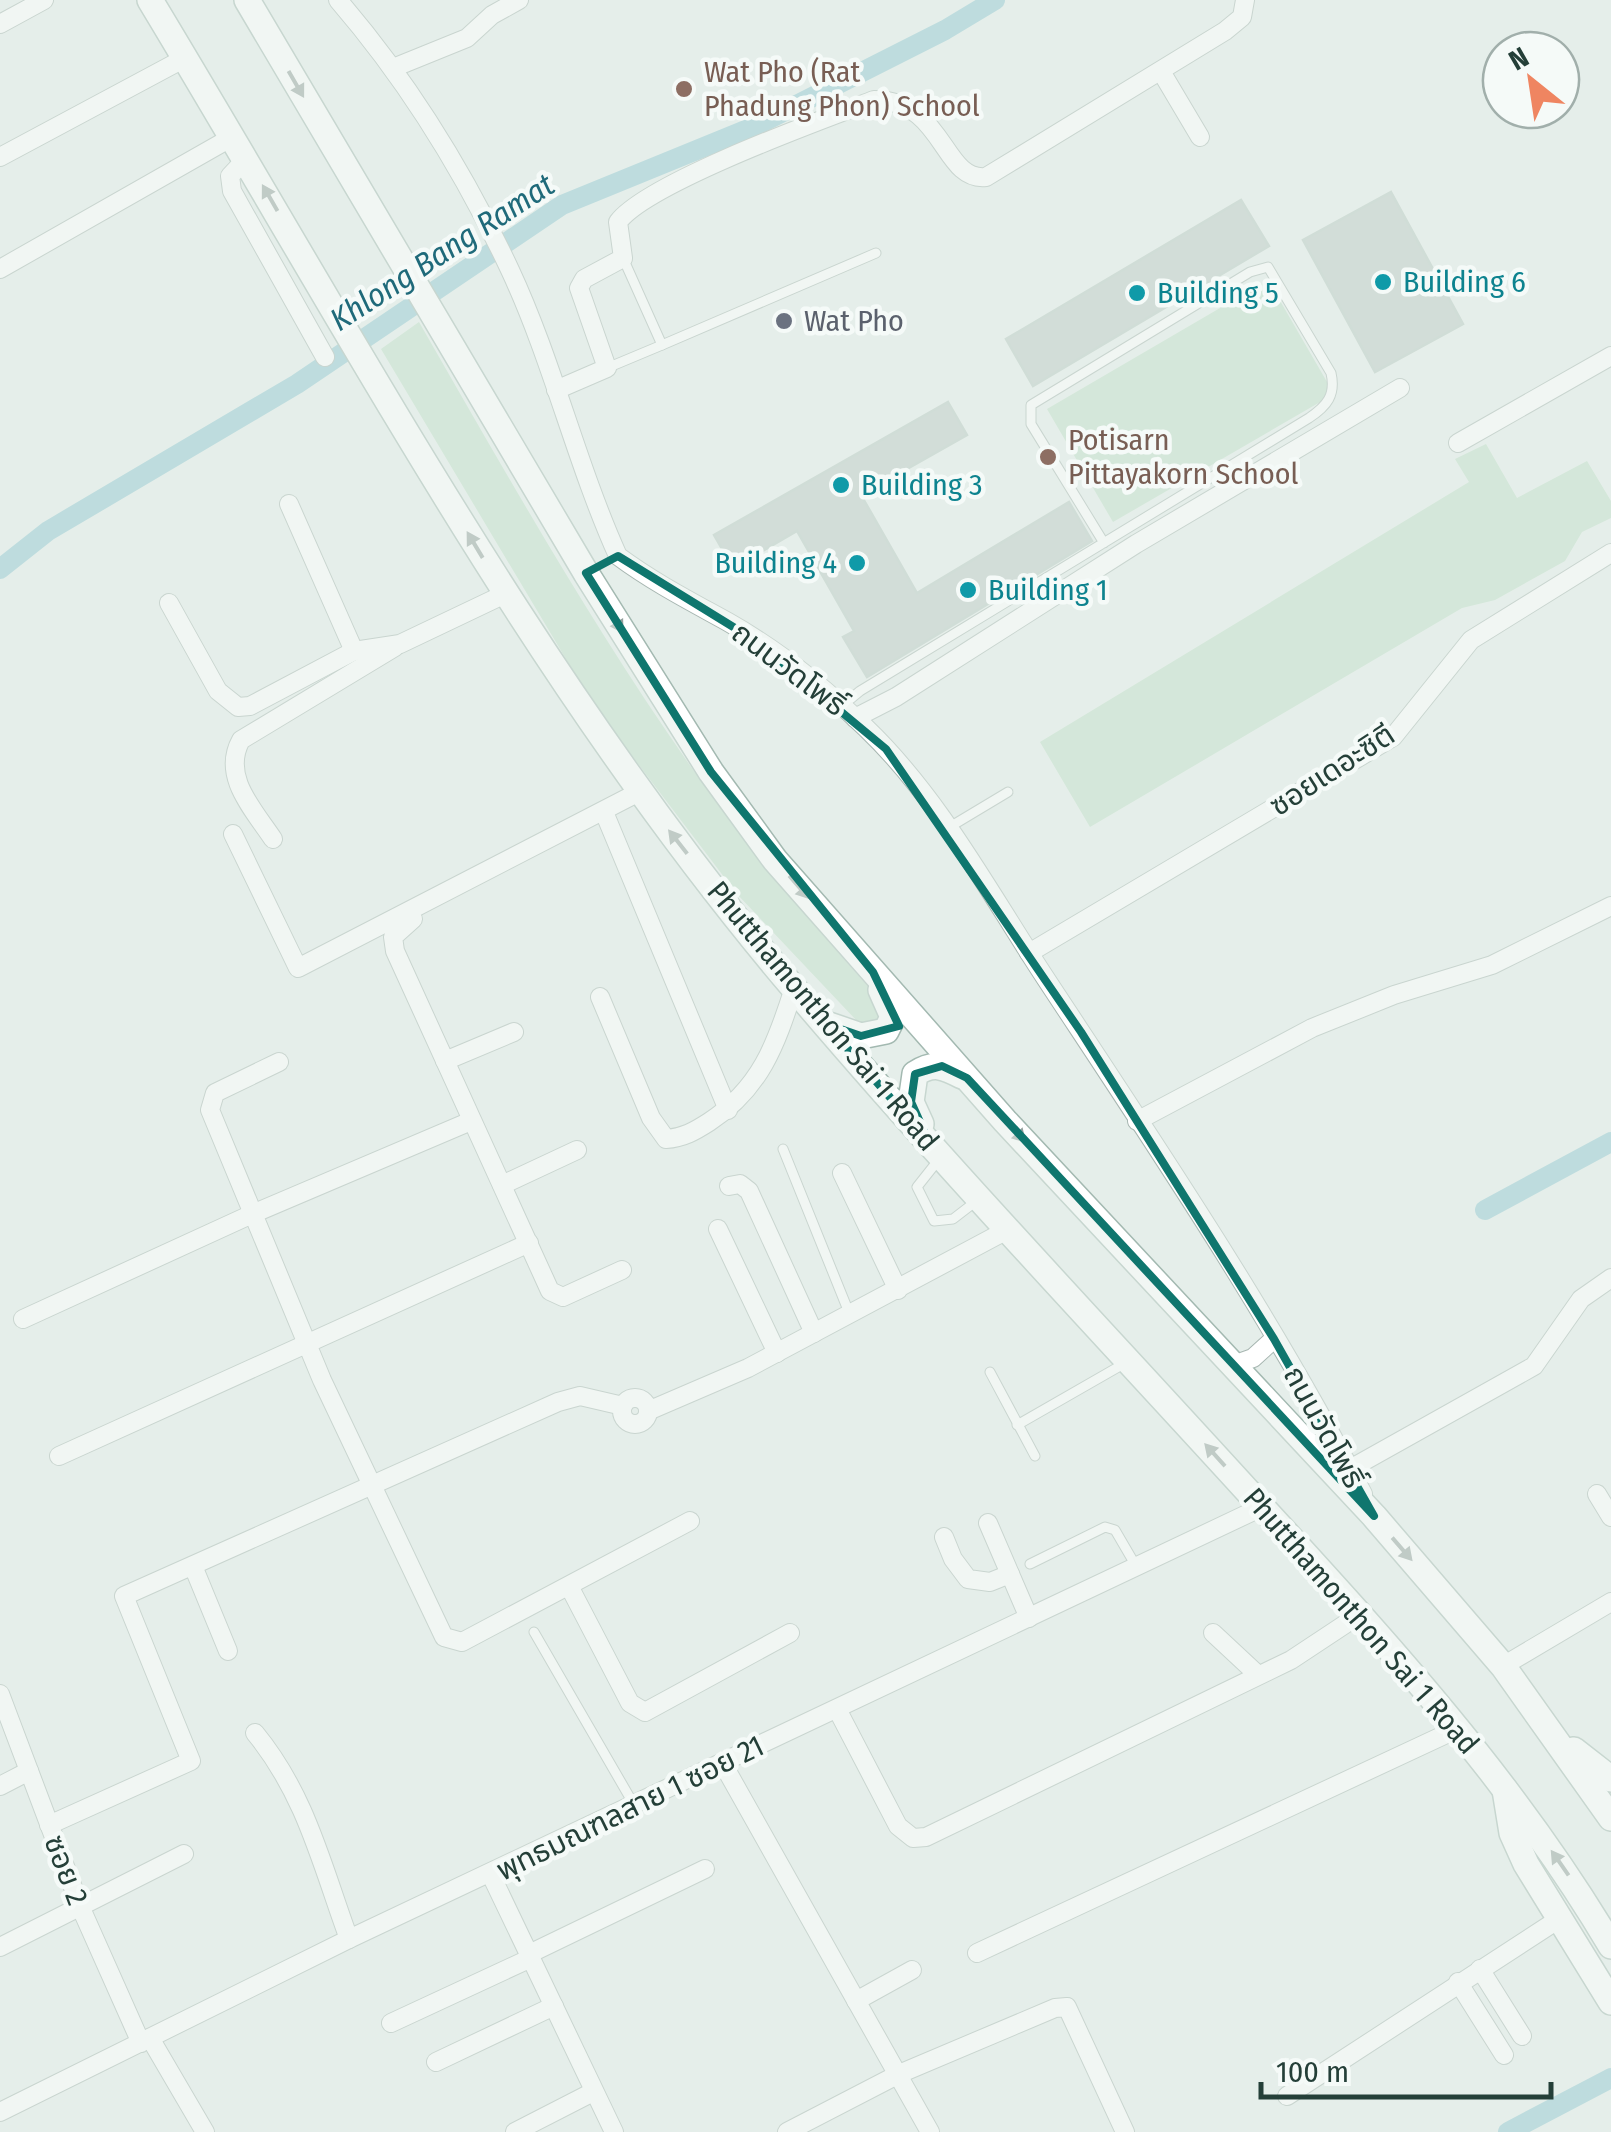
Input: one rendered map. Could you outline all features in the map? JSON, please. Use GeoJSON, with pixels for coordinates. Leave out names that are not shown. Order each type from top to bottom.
{"type":"FeatureCollection","features":[{"type":"Feature","properties":{"kind":"main road","name":"Phutthamonthon Sai 1 Road"},"geometry":{"type":"LineString","coordinates":[[150,0],[505,594],[639,792],[794,988],[1457,1729],[1566,1872],[1611,1946]]}},
{"type":"Feature","properties":{"kind":"main road"},"geometry":{"type":"LineString","coordinates":[[247,0],[586,573],[710,772],[775,860],[968,1078],[1374,1516],[1502,1666],[1558,1738],[1611,1818]]}},
{"type":"Feature","properties":{"kind":"main road"},"geometry":{"type":"LineString","coordinates":[[826,1024],[861,1036],[886,1031],[893,1018],[872,972]]}},
{"type":"Feature","properties":{"kind":"main road"},"geometry":{"type":"LineString","coordinates":[[935,1149],[911,1102],[914,1074],[928,1065],[942,1066],[968,1078]]}},
{"type":"Feature","properties":{"kind":"main road"},"geometry":{"type":"LineString","coordinates":[[1558,1738],[1608,1771]]}},
{"type":"Feature","properties":{"kind":"main road"},"geometry":{"type":"LineString","coordinates":[[1504,1787],[1512,1833],[1611,2002]]}},
{"type":"Feature","properties":{"kind":"street"},"geometry":{"type":"LineString","coordinates":[[0,24],[44,0]]}},
{"type":"Feature","properties":{"kind":"street"},"geometry":{"type":"LineString","coordinates":[[338,0],[393,68],[479,210],[511,272],[618,556],[586,573]]}},
{"type":"Feature","properties":{"kind":"street"},"geometry":{"type":"LineString","coordinates":[[393,68],[467,38],[492,15],[520,0]]}},
{"type":"Feature","properties":{"kind":"street"},"geometry":{"type":"LineString","coordinates":[[556,390],[608,368],[579,288],[584,278],[623,258],[618,222],[637,203],[744,153],[874,100],[896,100],[912,107],[960,168],[976,178],[1014,162],[1162,73],[1242,17],[1245,0]]}},
{"type":"Feature","properties":{"kind":"street"},"geometry":{"type":"LineString","coordinates":[[0,157],[185,58]]}},
{"type":"Feature","properties":{"kind":"street"},"geometry":{"type":"LineString","coordinates":[[1162,73],[1200,138]]}},
{"type":"Feature","properties":{"kind":"street"},"geometry":{"type":"LineString","coordinates":[[0,269],[240,147]]}},
{"type":"Feature","properties":{"kind":"street"},"geometry":{"type":"LineString","coordinates":[[240,147],[230,176],[232,191],[325,358]]}},
{"type":"Feature","properties":{"kind":"street"},"geometry":{"type":"LineString","coordinates":[[1458,443],[1611,356]]}},
{"type":"Feature","properties":{"kind":"street"},"geometry":{"type":"LineString","coordinates":[[848,712],[896,696],[1136,544],[1400,388]]}},
{"type":"Feature","properties":{"kind":"street"},"geometry":{"type":"LineString","coordinates":[[289,504],[354,651]]}},
{"type":"Feature","properties":{"kind":"street","name":"ซอยเดอะซิตี"},"geometry":{"type":"LineString","coordinates":[[1029,953],[1393,737],[1471,640],[1610,551]]}},
{"type":"Feature","properties":{"kind":"street","name":"ถนนวัดโพธิ์"},"geometry":{"type":"LineString","coordinates":[[618,556],[649,579],[756,640],[848,712],[886,749],[948,828],[1136,1121],[1274,1338],[1374,1516]]}},
{"type":"Feature","properties":{"kind":"street"},"geometry":{"type":"LineString","coordinates":[[273,839],[233,772],[234,754],[241,740],[400,644],[505,594]]}},
{"type":"Feature","properties":{"kind":"street"},"geometry":{"type":"LineString","coordinates":[[169,604],[218,690],[238,707],[250,706],[354,651],[400,644]]}},
{"type":"Feature","properties":{"kind":"street"},"geometry":{"type":"LineString","coordinates":[[233,834],[298,968],[639,792]]}},
{"type":"Feature","properties":{"kind":"street"},"geometry":{"type":"LineString","coordinates":[[604,812],[728,1110]]}},
{"type":"Feature","properties":{"kind":"street"},"geometry":{"type":"LineString","coordinates":[[1136,1121],[1312,1028],[1394,994],[1492,965],[1611,906]]}},
{"type":"Feature","properties":{"kind":"street"},"geometry":{"type":"LineString","coordinates":[[436,907],[399,928],[393,938],[394,951],[556,1298],[622,1270]]}},
{"type":"Feature","properties":{"kind":"street"},"geometry":{"type":"LineString","coordinates":[[600,998],[651,1118],[666,1139],[693,1133],[728,1110],[759,1078],[794,988]]}},
{"type":"Feature","properties":{"kind":"street"},"geometry":{"type":"LineString","coordinates":[[445,1062],[514,1032]]}},
{"type":"Feature","properties":{"kind":"street"},"geometry":{"type":"LineString","coordinates":[[280,1062],[210,1100],[250,1214],[306,1344],[436,1622],[450,1642],[462,1642],[690,1522]]}},
{"type":"Feature","properties":{"kind":"street"},"geometry":{"type":"LineString","coordinates":[[24,1319],[250,1214],[471,1121]]}},
{"type":"Feature","properties":{"kind":"street"},"geometry":{"type":"LineString","coordinates":[[502,1185],[578,1150]]}},
{"type":"Feature","properties":{"kind":"street"},"geometry":{"type":"LineString","coordinates":[[842,1173],[898,1290]]}},
{"type":"Feature","properties":{"kind":"street"},"geometry":{"type":"LineString","coordinates":[[729,1186],[740,1184],[749,1190],[814,1334]]}},
{"type":"Feature","properties":{"kind":"street"},"geometry":{"type":"LineString","coordinates":[[718,1229],[777,1353]]}},
{"type":"Feature","properties":{"kind":"street"},"geometry":{"type":"LineString","coordinates":[[49,1825],[191,1761],[124,1596],[558,1402],[580,1396],[623,1406],[640,1399],[648,1411],[703,1391],[1009,1229]]}},
{"type":"Feature","properties":{"kind":"street"},"geometry":{"type":"LineString","coordinates":[[59,1456],[529,1243]]}},
{"type":"Feature","properties":{"kind":"street"},"geometry":{"type":"LineString","coordinates":[[1350,1469],[1534,1366],[1581,1300],[1611,1278]]}},
{"type":"Feature","properties":{"kind":"street","name":"ถนนวัดโพธิ์"},"geometry":{"type":"LineString","coordinates":[[1236,1364],[1252,1358],[1274,1338]]}},
{"type":"Feature","properties":{"kind":"street"},"geometry":{"type":"LineString","coordinates":[[1597,1494],[1611,1518]]}},
{"type":"Feature","properties":{"kind":"street","name":"พุทธมณฑลสาย 1 ซอย 21"},"geometry":{"type":"LineString","coordinates":[[0,2112],[349,1939],[1262,1507]]}},
{"type":"Feature","properties":{"kind":"street"},"geometry":{"type":"LineString","coordinates":[[988,1523],[1029,1618]]}},
{"type":"Feature","properties":{"kind":"street"},"geometry":{"type":"LineString","coordinates":[[944,1537],[953,1559],[968,1578],[990,1582],[1010,1574]]}},
{"type":"Feature","properties":{"kind":"street"},"geometry":{"type":"LineString","coordinates":[[193,1566],[228,1650]]}},
{"type":"Feature","properties":{"kind":"street"},"geometry":{"type":"LineString","coordinates":[[569,1586],[630,1703],[645,1712],[790,1633]]}},
{"type":"Feature","properties":{"kind":"street"},"geometry":{"type":"LineString","coordinates":[[1502,1666],[1611,1602]]}},
{"type":"Feature","properties":{"kind":"street"},"geometry":{"type":"LineString","coordinates":[[837,1709],[898,1826],[914,1838],[926,1837],[1318,1646],[1358,1615]]}},
{"type":"Feature","properties":{"kind":"street"},"geometry":{"type":"LineString","coordinates":[[1214,1633],[1258,1674]]}},
{"type":"Feature","properties":{"kind":"street","name":"ซอย 2"},"geometry":{"type":"LineString","coordinates":[[0,1694],[80,1906],[146,2040],[205,2132]]}},
{"type":"Feature","properties":{"kind":"street"},"geometry":{"type":"LineString","coordinates":[[976,1953],[1457,1729]]}},
{"type":"Feature","properties":{"kind":"street"},"geometry":{"type":"LineString","coordinates":[[256,1733],[303,1806],[349,1939]]}},
{"type":"Feature","properties":{"kind":"street"},"geometry":{"type":"LineString","coordinates":[[723,1764],[930,2132]]}},
{"type":"Feature","properties":{"kind":"street"},"geometry":{"type":"LineString","coordinates":[[0,1786],[29,1771]]}},
{"type":"Feature","properties":{"kind":"street"},"geometry":{"type":"LineString","coordinates":[[0,1946],[184,1854]]}},
{"type":"Feature","properties":{"kind":"street"},"geometry":{"type":"LineString","coordinates":[[391,2023],[706,1869]]}},
{"type":"Feature","properties":{"kind":"street"},"geometry":{"type":"LineString","coordinates":[[491,1875],[614,2132]]}},
{"type":"Feature","properties":{"kind":"street"},"geometry":{"type":"LineString","coordinates":[[1287,2096],[1559,1919]]}},
{"type":"Feature","properties":{"kind":"street"},"geometry":{"type":"LineString","coordinates":[[1480,1968],[1522,2036]]}},
{"type":"Feature","properties":{"kind":"street"},"geometry":{"type":"LineString","coordinates":[[856,2001],[912,1970]]}},
{"type":"Feature","properties":{"kind":"street"},"geometry":{"type":"LineString","coordinates":[[1458,1982],[1504,2055]]}},
{"type":"Feature","properties":{"kind":"street"},"geometry":{"type":"LineString","coordinates":[[436,2062],[554,2006]]}},
{"type":"Feature","properties":{"kind":"street"},"geometry":{"type":"LineString","coordinates":[[786,2132],[899,2074],[1055,2008],[1067,2007],[1126,2132]]}},
{"type":"Feature","properties":{"kind":"street"},"geometry":{"type":"LineString","coordinates":[[515,2132],[594,2092]]}},
{"type":"Feature","properties":{"kind":"lane"},"geometry":{"type":"LineString","coordinates":[[608,368],[876,254]]}},
{"type":"Feature","properties":{"kind":"lane"},"geometry":{"type":"LineString","coordinates":[[623,258],[662,345]]}},
{"type":"Feature","properties":{"kind":"lane"},"geometry":{"type":"LineString","coordinates":[[848,712],[1104,544],[1319,412],[1331,398],[1331,373],[1268,267],[1250,272],[1031,405],[1032,424],[1104,544]]}},
{"type":"Feature","properties":{"kind":"lane"},"geometry":{"type":"LineString","coordinates":[[948,828],[1008,792]]}},
{"type":"Feature","properties":{"kind":"lane"},"geometry":{"type":"LineString","coordinates":[[784,1149],[850,1315]]}},
{"type":"Feature","properties":{"kind":"lane"},"geometry":{"type":"LineString","coordinates":[[935,1149],[916,1187],[934,1221],[953,1220],[980,1198]]}},
{"type":"Feature","properties":{"kind":"lane"},"geometry":{"type":"LineString","coordinates":[[1017,1425],[1129,1361]]}},
{"type":"Feature","properties":{"kind":"lane"},"geometry":{"type":"LineString","coordinates":[[990,1372],[1034,1456]]}},
{"type":"Feature","properties":{"kind":"lane"},"geometry":{"type":"LineString","coordinates":[[1030,1564],[1104,1527],[1114,1530],[1136,1566]]}},
{"type":"Feature","properties":{"kind":"lane"},"geometry":{"type":"LineString","coordinates":[[534,1632],[635,1806]]}},
{"type":"Feature","properties":{"kind":"highlighted area"},"geometry":{"type":"Polygon","coordinates":[[[618,556],[756,641],[886,749],[1081,1032],[1274,1339],[1374,1516],[967,1078],[942,1066],[915,1074],[911,1102],[929,1142],[826,1024],[861,1036],[899,1026],[873,972],[711,772],[586,573],[618,556]]]}},
{"type":"Feature","properties":{"kind":"green space"},"geometry":{"type":"Polygon","coordinates":[[[1268,280],[1334,394],[1113,522],[1047,409],[1268,280]]]}},
{"type":"Feature","properties":{"kind":"green space"},"geometry":{"type":"Polygon","coordinates":[[[419,322],[554,555],[663,726],[765,865],[879,999],[881,1018],[866,1025],[857,1021],[737,894],[594,706],[381,349],[419,322]]]}},
{"type":"Feature","properties":{"kind":"green space"},"geometry":{"type":"Polygon","coordinates":[[[1486,444],[1517,498],[1587,461],[1611,501],[1611,518],[1582,532],[1565,561],[1495,600],[1462,608],[1090,827],[1040,742],[1469,482],[1455,459],[1486,444]]]}},
{"type":"Feature","properties":{"kind":"building","name":"Building 6"},"geometry":{"type":"Polygon","coordinates":[[[1391,192],[1463,324],[1375,372],[1303,240],[1391,192]]]}},
{"type":"Feature","properties":{"kind":"building","name":"Building 5"},"geometry":{"type":"Polygon","coordinates":[[[1241,200],[1269,246],[1033,386],[1006,339],[1241,200]]]}},
{"type":"Feature","properties":{"kind":"building"},"geometry":{"type":"Polygon","coordinates":[[[948,402],[967,435],[861,495],[917,593],[1069,502],[1092,541],[867,677],[843,637],[854,631],[797,531],[733,568],[714,535],[948,402]]]}},
{"type":"Feature","properties":{"kind":"waterway","name":"Khlong Bang Ramat"},"geometry":{"type":"LineString","coordinates":[[0,569],[48,531],[297,384],[562,205],[753,127],[945,30],[995,0]]}},
{"type":"Feature","properties":{"kind":"waterway"},"geometry":{"type":"LineString","coordinates":[[1485,1210],[1611,1142]]}},
{"type":"Feature","properties":{"kind":"waterway"},"geometry":{"type":"LineString","coordinates":[[1508,2132],[1611,2078]]}},
{"type":"Feature","properties":{"kind":"place","name":"Wat Pho (Rat Phadung Phon) School"},"geometry":{"type":"Point","coordinates":[684,89]}},
{"type":"Feature","properties":{"kind":"place","name":"Building 6"},"geometry":{"type":"Point","coordinates":[1383,282]}},
{"type":"Feature","properties":{"kind":"place","name":"Building 5"},"geometry":{"type":"Point","coordinates":[1137,293]}},
{"type":"Feature","properties":{"kind":"place","name":"Wat Pho"},"geometry":{"type":"Point","coordinates":[784,321]}},
{"type":"Feature","properties":{"kind":"place","name":"Potisarn Pittayakorn School"},"geometry":{"type":"Point","coordinates":[1048,457]}},
{"type":"Feature","properties":{"kind":"place","name":"Building 3"},"geometry":{"type":"Point","coordinates":[841,485]}},
{"type":"Feature","properties":{"kind":"place","name":"Building 4"},"geometry":{"type":"Point","coordinates":[857,563]}},
{"type":"Feature","properties":{"kind":"place","name":"Building 1"},"geometry":{"type":"Point","coordinates":[968,590]}}]}
